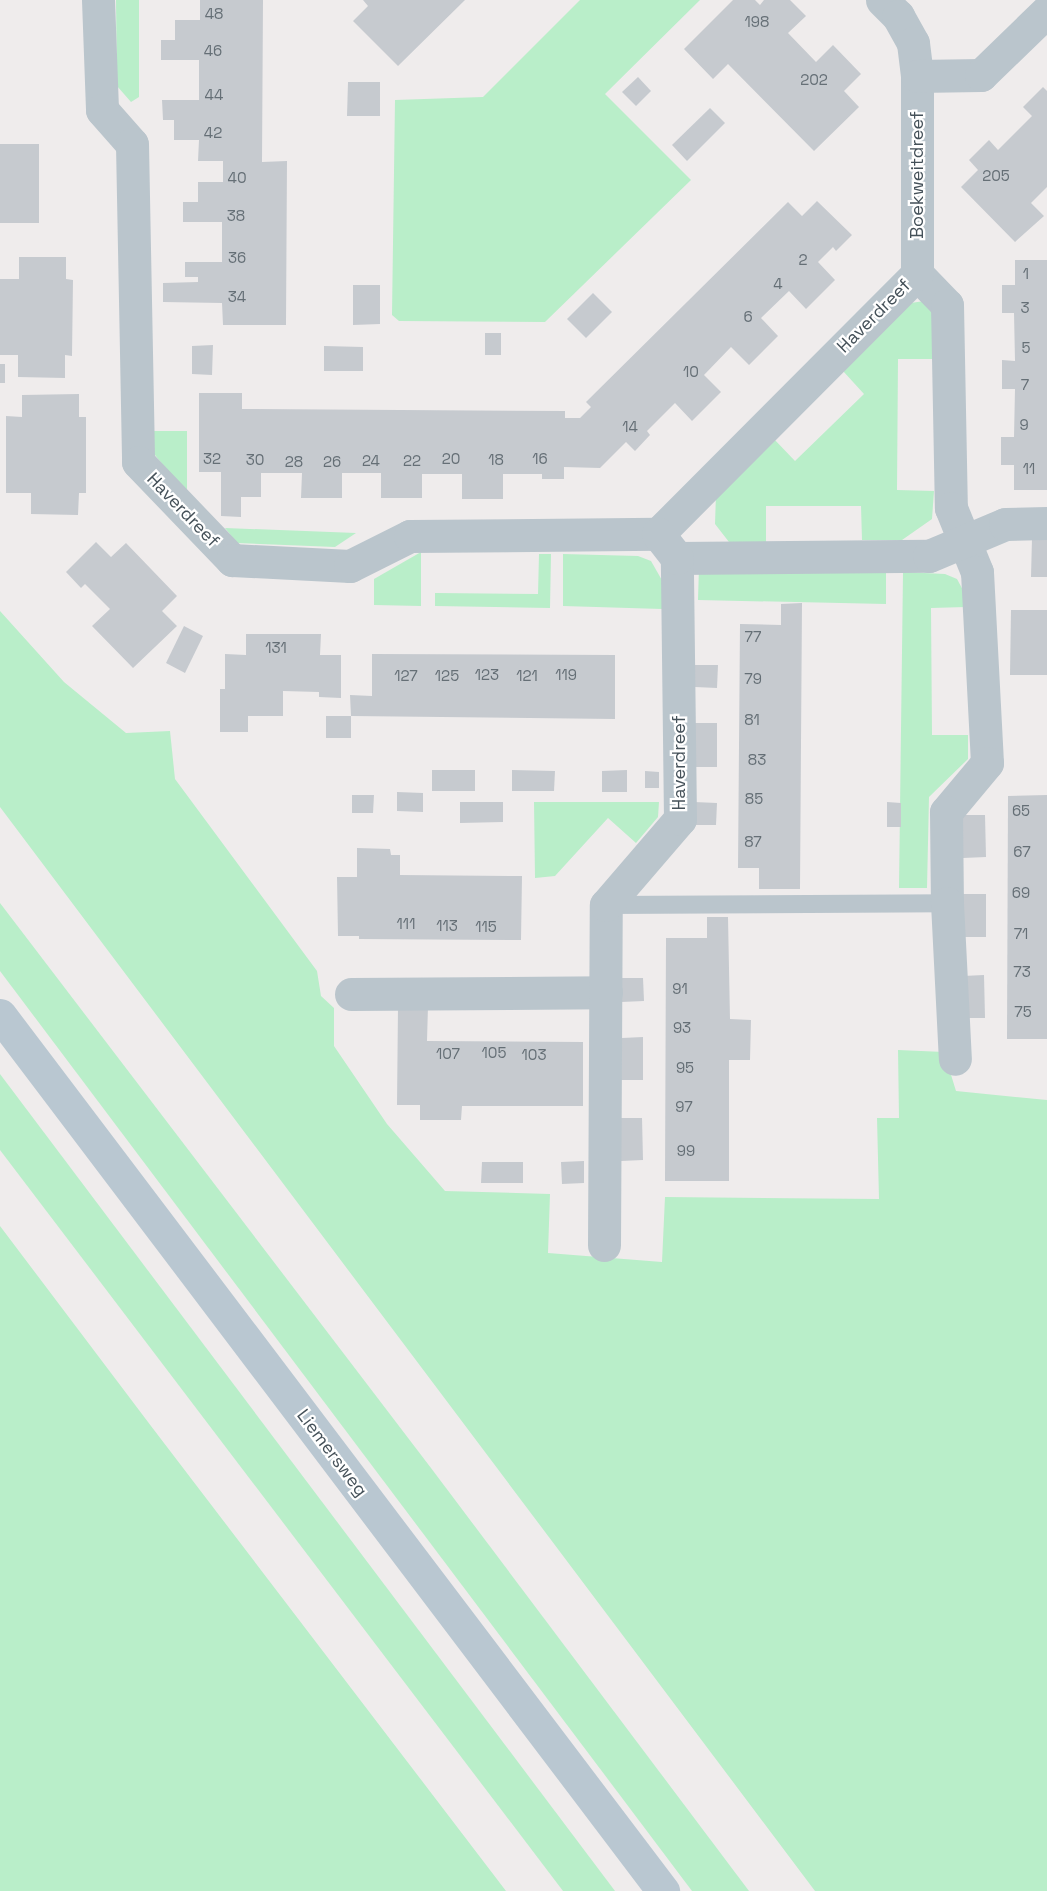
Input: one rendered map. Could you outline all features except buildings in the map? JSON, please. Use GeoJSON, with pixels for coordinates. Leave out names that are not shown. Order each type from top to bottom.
{"type":"FeatureCollection","features":[{"type":"Feature","properties":{"kind":"main road","name":"Liemersweg"},"geometry":{"type":"LineString","coordinates":[[0,1015],[663,1891]]}},
{"type":"Feature","properties":{"kind":"street","name":"Haverdreef"},"geometry":{"type":"LineString","coordinates":[[98,0],[102,110],[132,144],[138,462],[232,560],[350,566],[410,536],[929,556],[1005,524],[1047,523]]}},
{"type":"Feature","properties":{"kind":"street","name":"Boekweitdreef"},"geometry":{"type":"LineString","coordinates":[[882,0],[898,16],[912,43],[917,76],[917,274]]}},
{"type":"Feature","properties":{"kind":"street"},"geometry":{"type":"LineString","coordinates":[[917,76],[981,75],[1047,11]]}},
{"type":"Feature","properties":{"kind":"street","name":"Haverdreef"},"geometry":{"type":"LineString","coordinates":[[606,905],[680,819],[668,546],[917,274],[947,305],[951,508],[977,572],[987,763],[946,812],[947,903],[955,1059]]}},
{"type":"Feature","properties":{"kind":"street"},"geometry":{"type":"LineString","coordinates":[[604,1245],[606,905]]}},
{"type":"Feature","properties":{"kind":"street"},"geometry":{"type":"LineString","coordinates":[[351,994],[606,992]]}},
{"type":"Feature","properties":{"kind":"lane"},"geometry":{"type":"LineString","coordinates":[[606,905],[947,903]]}},
{"type":"Feature","properties":{"kind":"green space"},"geometry":{"type":"Polygon","coordinates":[[[116,0],[139,0],[139,97],[131,102],[117,86],[116,0]]]}},
{"type":"Feature","properties":{"kind":"green space"},"geometry":{"type":"Polygon","coordinates":[[[580,0],[700,0],[605,94],[691,180],[545,322],[399,321],[392,315],[395,100],[483,97],[580,0]]]}},
{"type":"Feature","properties":{"kind":"green space"},"geometry":{"type":"Polygon","coordinates":[[[924,301],[934,310],[935,359],[898,359],[897,490],[934,491],[932,519],[902,540],[862,540],[861,506],[766,506],[766,542],[729,542],[715,524],[716,494],[773,438],[795,461],[864,394],[843,371],[911,303],[924,301]]]}},
{"type":"Feature","properties":{"kind":"green space"},"geometry":{"type":"Polygon","coordinates":[[[150,431],[187,431],[187,495],[151,450],[150,431]]]}},
{"type":"Feature","properties":{"kind":"green space"},"geometry":{"type":"Polygon","coordinates":[[[225,528],[356,533],[335,547],[237,543],[225,528]]]}},
{"type":"Feature","properties":{"kind":"green space"},"geometry":{"type":"Polygon","coordinates":[[[421,552],[421,606],[374,605],[374,579],[421,552]]]}},
{"type":"Feature","properties":{"kind":"green space"},"geometry":{"type":"Polygon","coordinates":[[[539,554],[551,554],[550,608],[435,606],[435,593],[538,594],[539,554]]]}},
{"type":"Feature","properties":{"kind":"green space"},"geometry":{"type":"Polygon","coordinates":[[[563,554],[638,556],[651,561],[663,582],[662,609],[563,606],[563,554]]]}},
{"type":"Feature","properties":{"kind":"green space"},"geometry":{"type":"Polygon","coordinates":[[[699,567],[886,570],[886,604],[698,600],[699,567]]]}},
{"type":"Feature","properties":{"kind":"green space"},"geometry":{"type":"Polygon","coordinates":[[[903,572],[945,574],[957,579],[964,592],[966,607],[931,608],[932,735],[968,735],[968,759],[929,797],[927,888],[899,888],[903,572]]]}},
{"type":"Feature","properties":{"kind":"green space"},"geometry":{"type":"Polygon","coordinates":[[[0,611],[64,682],[126,733],[170,731],[175,779],[317,971],[321,996],[334,1008],[334,1046],[387,1124],[445,1191],[550,1194],[548,1253],[662,1262],[665,1197],[879,1199],[877,1118],[899,1118],[898,1050],[944,1052],[956,1091],[1047,1100],[1047,1891],[815,1891],[0,807],[0,611]]]}},
{"type":"Feature","properties":{"kind":"green space"},"geometry":{"type":"Polygon","coordinates":[[[534,802],[659,802],[658,817],[636,843],[608,818],[555,876],[535,878],[534,802]]]}},
{"type":"Feature","properties":{"kind":"green space"},"geometry":{"type":"Polygon","coordinates":[[[0,903],[431,1468],[749,1891],[692,1891],[0,971],[0,903]]]}},
{"type":"Feature","properties":{"kind":"green space"},"geometry":{"type":"Polygon","coordinates":[[[0,1074],[615,1891],[563,1891],[0,1150],[0,1074]]]}},
{"type":"Feature","properties":{"kind":"green space"},"geometry":{"type":"Polygon","coordinates":[[[0,1226],[151,1426],[506,1891],[0,1891],[0,1226]]]}}]}
